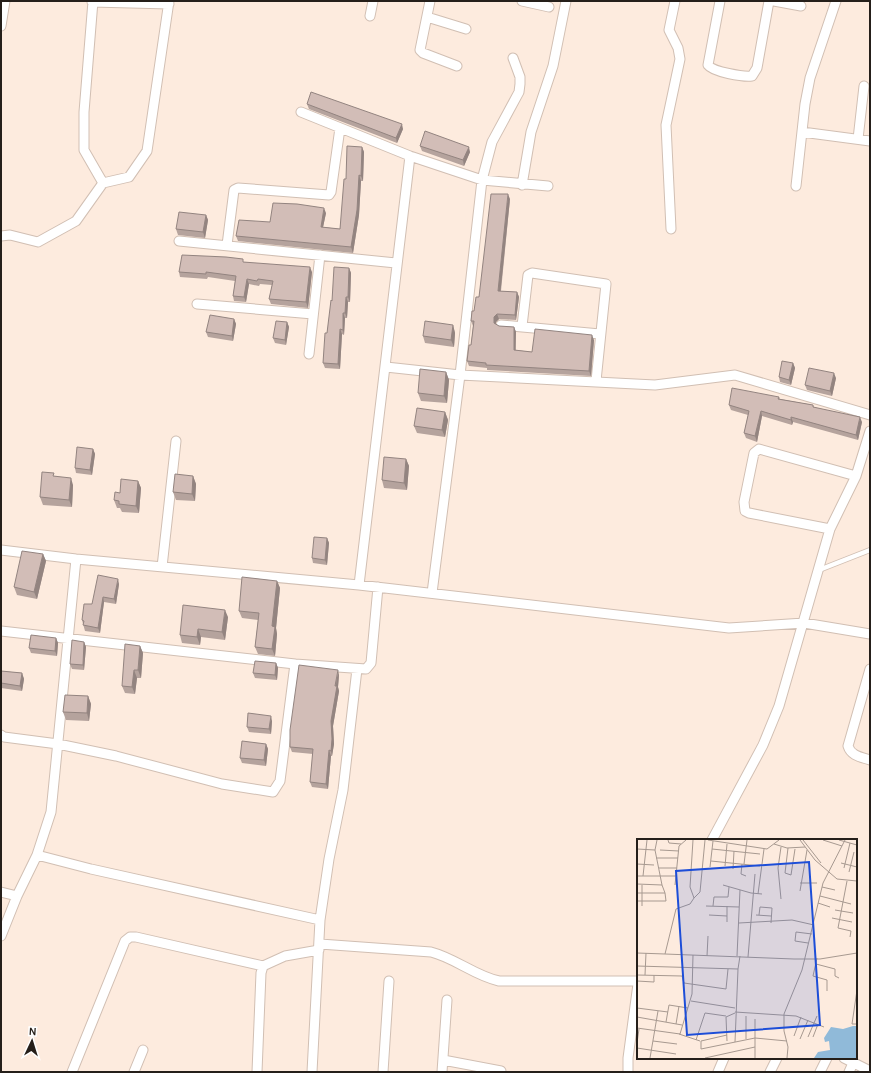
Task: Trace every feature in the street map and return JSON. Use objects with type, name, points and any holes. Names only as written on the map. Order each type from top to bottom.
[{"type":"street","points":[[1,26],[5,1]]},
{"type":"street","points":[[370,16],[373,1]]},
{"type":"street","points":[[430,1],[420,48],[421,52],[457,66]]},
{"type":"street","points":[[523,1],[549,7]]},
{"type":"street","points":[[522,185],[531,132],[553,66],[566,1]]},
{"type":"street","points":[[671,229],[666,125],[680,59],[669,30],[675,1]]},
{"type":"street","points":[[720,1],[708,65],[715,70],[746,77],[752,76],[757,68],[769,1]]},
{"type":"street","points":[[774,1],[801,6]]},
{"type":"street","points":[[796,186],[810,78],[836,1]]},
{"type":"street","points":[[1,236],[10,235],[38,242],[76,221],[103,183],[129,177],[147,151],[169,2],[93,2],[84,112],[84,150],[103,183]]},
{"type":"street","points":[[427,17],[466,29]]},
{"type":"street","points":[[432,593],[460,375],[482,180],[492,142],[518,92],[520,84],[513,58]]},
{"type":"street","points":[[858,139],[864,86]]},
{"type":"street","points":[[301,112],[410,156],[482,180],[522,185],[548,186]]},
{"type":"street","points":[[227,245],[234,190],[238,188],[329,196],[331,192],[340,128]]},
{"type":"street","points":[[802,132],[870,141]]},
{"type":"street","points":[[359,584],[386,367],[396,262],[410,156]]},
{"type":"street","points":[[179,241],[396,262]]},
{"type":"street","points":[[309,354],[320,255]]},
{"type":"street","points":[[522,326],[527,277],[532,274],[606,284],[596,381]]},
{"type":"street","points":[[197,304],[313,314]]},
{"type":"street","points":[[501,325],[600,334]]},
{"type":"street","points":[[386,367],[460,375],[655,385],[735,376],[870,415]]},
{"type":"street","points":[[713,839],[764,745],[779,706],[830,529],[856,476],[870,431]]},
{"type":"street","points":[[162,567],[176,441]]},
{"type":"street","points":[[830,529],[745,511],[744,502],[754,453],[758,449],[856,476]]},
{"type":"street","points":[[1,550],[76,559],[359,584],[729,628],[804,623],[870,634]]},
{"type":"street","points":[[1,936],[17,896],[37,855],[51,812],[76,559]]},
{"type":"street","points":[[1,631],[69,640],[295,664],[366,669],[371,662],[378,587]]},
{"type":"street","points":[[1,735],[4,737],[58,744],[116,756],[222,784],[273,792],[280,781],[295,664]]},
{"type":"street","points":[[312,1072],[320,920],[329,859],[344,783],[356,669]]},
{"type":"street","points":[[870,670],[848,746],[850,751],[856,755],[870,760]]},
{"type":"street","points":[[37,855],[91,869],[320,920]]},
{"type":"street","points":[[1,892],[17,896]]},
{"type":"street","points":[[72,1072],[125,941],[130,937],[136,937],[263,966],[285,956],[319,947],[431,952],[440,954],[490,979],[500,981],[637,983]]},
{"type":"street","points":[[257,1072],[261,973],[263,966]]},
{"type":"street","points":[[383,1072],[389,981]]},
{"type":"street","points":[[628,1072],[628,1058],[637,990]]},
{"type":"street","points":[[442,1072],[447,1000]]},
{"type":"street","points":[[134,1072],[143,1050]]},
{"type":"street","points":[[718,1072],[724,1059]]},
{"type":"street","points":[[770,1072],[776,1059]]},
{"type":"street","points":[[820,1072],[826,1059]]},
{"type":"street","points":[[846,1059],[870,1071]]},
{"type":"street","points":[[443,1060],[501,1071]]},
{"type":"street","points":[[849,1072],[853,1063]]},
{"type":"lane","points":[[819,570],[870,550]]},
{"type":"building","points":[[311,92],[402,124],[396,138],[307,104]]},
{"type":"building","points":[[425,131],[469,147],[463,160],[420,146]]},
{"type":"building","points":[[347,146],[362,147],[361,176],[359,175],[357,210],[351,247],[236,236],[239,220],[270,222],[273,203],[297,204],[324,208],[321,227],[340,229],[344,179],[346,179]]},
{"type":"building","points":[[491,194],[508,194],[498,291],[517,292],[515,315],[497,314],[494,317],[494,323],[499,326],[514,327],[514,350],[532,352],[535,329],[592,335],[589,371],[486,365],[486,363],[467,361],[474,321],[471,321],[472,311],[474,311],[476,297],[479,297]]},
{"type":"building","points":[[179,212],[206,215],[203,232],[176,229]]},
{"type":"building","points":[[182,255],[226,257],[243,259],[243,262],[310,267],[306,302],[269,299],[273,281],[258,279],[257,281],[247,279],[244,297],[233,296],[236,276],[206,272],[206,274],[179,272]]},
{"type":"building","points":[[334,267],[349,268],[348,297],[346,297],[345,313],[343,313],[343,330],[340,329],[338,364],[323,363],[325,333],[327,333],[331,300],[332,301]]},
{"type":"building","points":[[210,315],[234,319],[232,336],[206,332]]},
{"type":"building","points":[[276,321],[287,322],[285,340],[273,338]]},
{"type":"building","points":[[425,321],[453,325],[451,340],[423,336]]},
{"type":"building","points":[[782,361],[793,363],[789,380],[779,377]]},
{"type":"building","points":[[809,368],[834,373],[830,391],[805,385]]},
{"type":"building","points":[[420,369],[446,372],[444,396],[418,393]]},
{"type":"building","points":[[732,388],[779,397],[778,399],[813,405],[813,407],[860,417],[856,435],[791,417],[791,420],[761,411],[755,436],[744,433],[749,411],[729,405]]},
{"type":"building","points":[[417,408],[445,412],[442,430],[414,426]]},
{"type":"building","points":[[77,447],[93,449],[90,470],[75,468]]},
{"type":"building","points":[[384,457],[406,459],[404,483],[382,480]]},
{"type":"building","points":[[42,472],[54,473],[53,476],[71,478],[69,500],[40,497]]},
{"type":"building","points":[[175,474],[193,476],[192,494],[173,492]]},
{"type":"building","points":[[121,479],[138,481],[136,506],[119,504],[119,501],[114,500],[115,492],[120,493]]},
{"type":"building","points":[[314,537],[327,538],[325,560],[312,558]]},
{"type":"building","points":[[22,551],[43,554],[34,592],[14,587]]},
{"type":"building","points":[[98,575],[118,579],[114,599],[103,597],[98,628],[83,625],[84,621],[82,620],[84,604],[92,604]]},
{"type":"building","points":[[242,577],[277,581],[272,626],[275,627],[272,649],[255,647],[259,613],[239,611]]},
{"type":"building","points":[[183,605],[225,610],[222,632],[198,629],[197,637],[180,635]]},
{"type":"building","points":[[31,635],[56,638],[55,651],[29,648]]},
{"type":"building","points":[[72,640],[84,642],[83,665],[70,664]]},
{"type":"building","points":[[125,644],[140,646],[138,670],[134,670],[132,687],[122,686]]},
{"type":"building","points":[[255,661],[276,663],[275,675],[253,673]]},
{"type":"building","points":[[299,665],[338,670],[331,721],[332,739],[331,751],[329,750],[326,784],[310,782],[313,749],[290,747],[290,730]]},
{"type":"building","points":[[1,671],[22,673],[20,686],[1,683]]},
{"type":"building","points":[[65,695],[88,696],[87,713],[63,712]]},
{"type":"building","points":[[248,713],[271,716],[269,729],[247,727]]},
{"type":"building","points":[[242,741],[266,744],[264,760],[240,758]]}]
